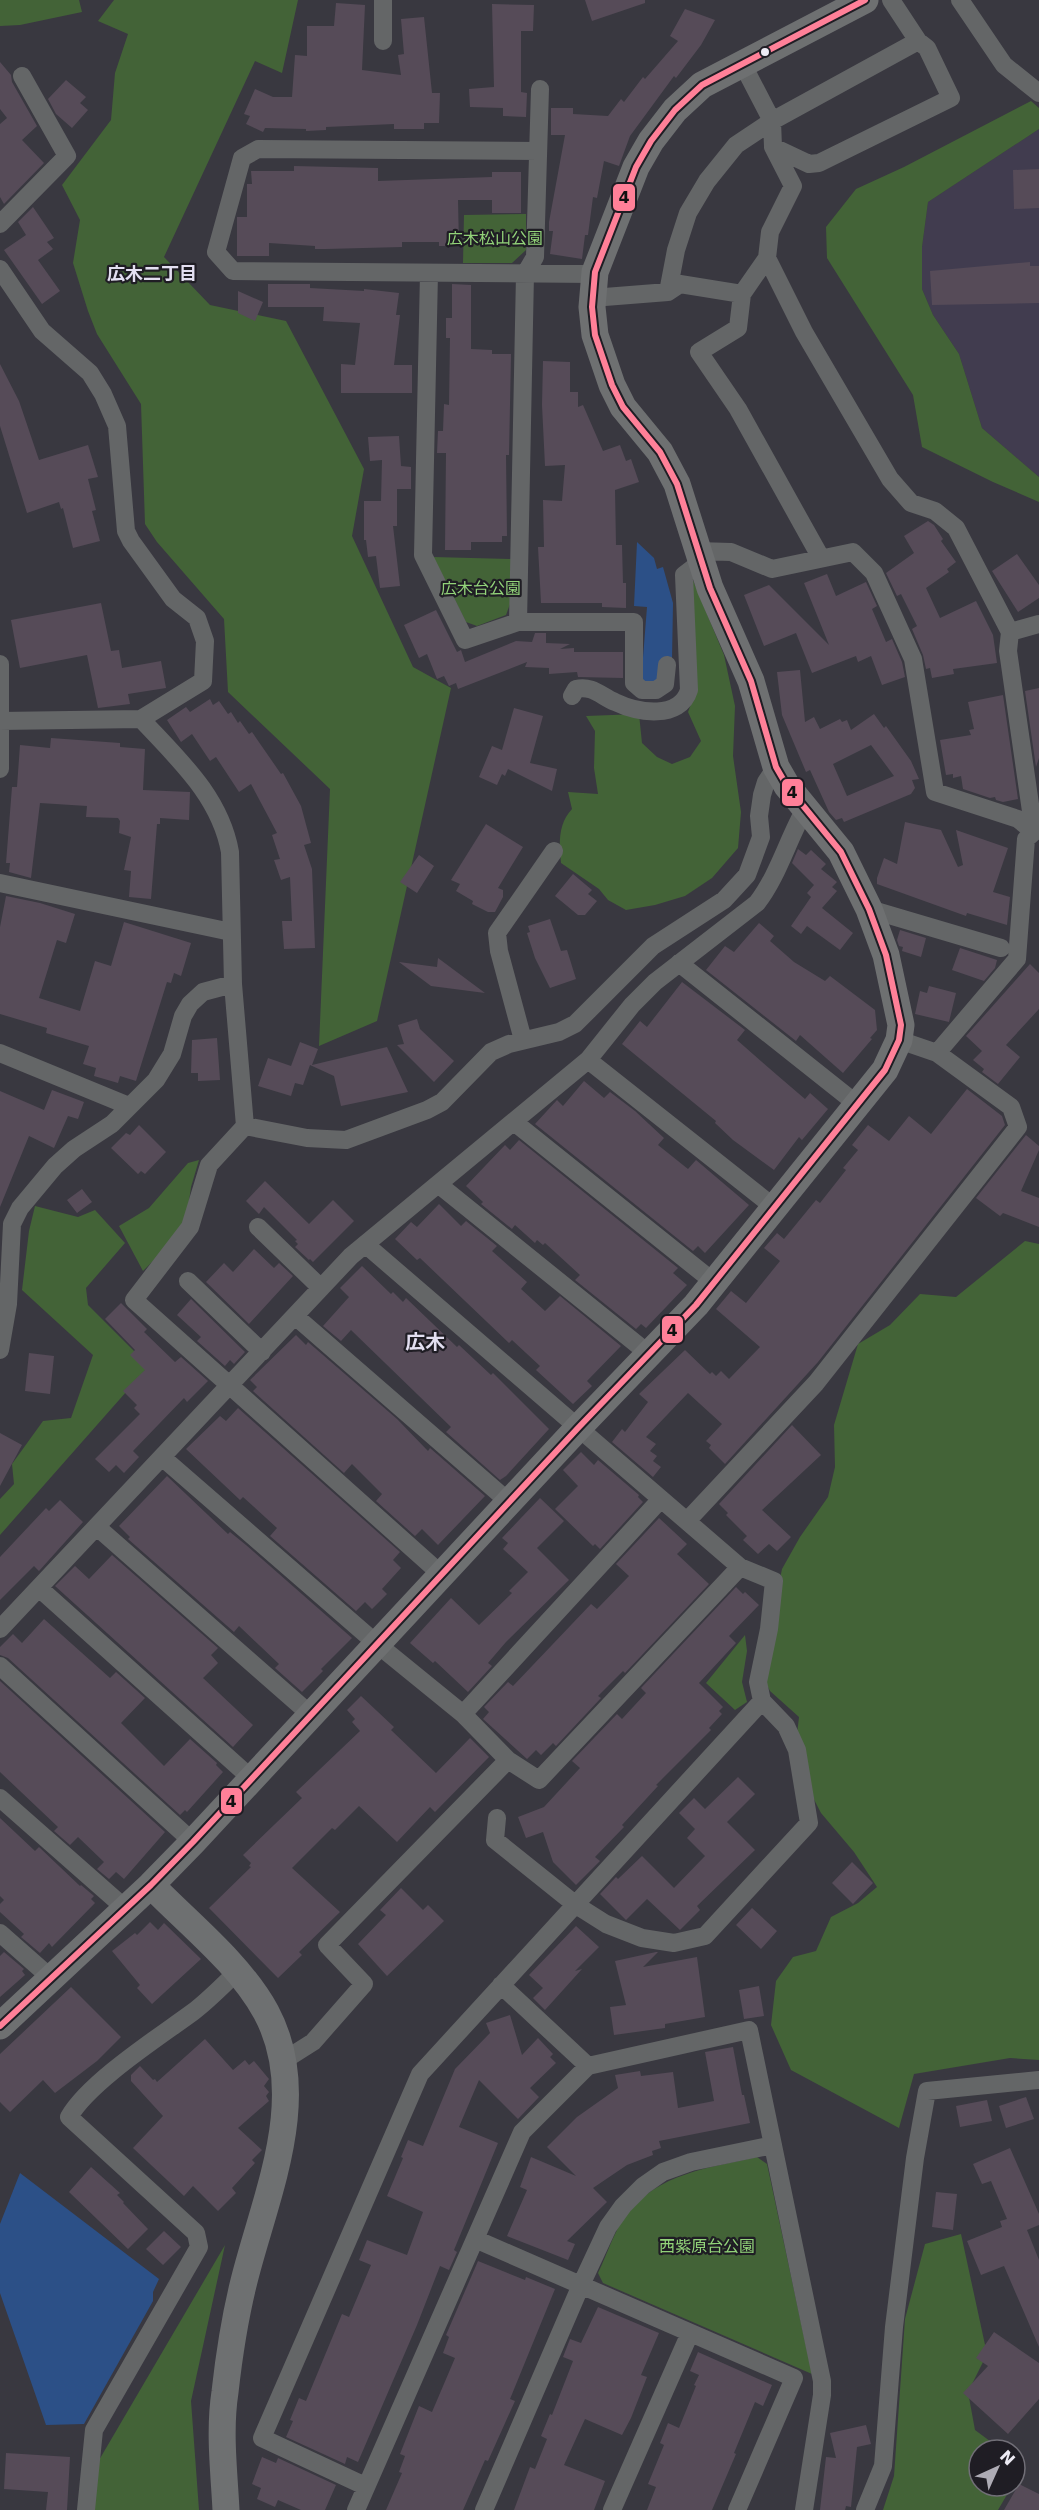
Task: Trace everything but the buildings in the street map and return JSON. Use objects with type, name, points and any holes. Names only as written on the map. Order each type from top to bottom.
[{"type":"street","points":[[382,0],[383,41]]},
{"type":"street","points":[[0,2026],[126,1909],[193,1842],[715,1283],[858,1106],[885,1070],[899,1040],[901,1025],[898,1005],[886,955],[869,909],[841,852],[805,809],[776,767],[751,681],[710,588],[671,470],[647,434],[623,407],[612,385],[595,335],[594,286],[636,167],[651,141],[675,110],[702,85],[865,0]]},
{"type":"street","points":[[773,147],[809,164],[819,163],[951,98],[927,48],[918,41],[891,0]]},
{"type":"street","points":[[960,0],[1004,65],[1039,93]]},
{"type":"street","points":[[668,292],[676,250],[688,213],[706,181],[736,145],[772,122],[918,41]]},
{"type":"street","points":[[742,63],[772,122],[773,147],[793,186],[770,232],[767,258],[742,294],[738,328],[699,352],[738,409],[821,558]]},
{"type":"street","points":[[0,224],[67,156],[22,76]]},
{"type":"street","points":[[519,622],[525,274],[535,257],[540,89]]},
{"type":"street","points":[[538,151],[258,149],[242,159],[216,252],[233,271],[525,274],[594,286],[668,292],[680,284],[742,294]]},
{"type":"street","points":[[767,258],[804,332],[890,479],[911,503],[935,511],[956,528],[1011,632],[1008,651],[1036,831]]},
{"type":"street","points":[[0,269],[42,331],[90,373],[104,394],[117,426],[126,531],[173,599],[197,618],[205,641],[203,681],[141,719],[1,721]]},
{"type":"street","points":[[429,273],[423,555],[465,640],[519,622],[634,622],[634,683],[642,690],[656,690],[665,684],[667,665]]},
{"type":"street","points":[[572,696],[576,689],[589,687],[616,703],[633,709],[670,711],[687,698],[689,690],[684,575],[699,556],[730,552],[772,569],[853,552],[874,573],[913,659],[935,792],[1018,819],[1036,831]]},
{"type":"street","points":[[1011,632],[1039,624]]},
{"type":"street","points":[[0,664],[0,769]]},
{"type":"street","points":[[141,719],[199,782],[216,809],[226,832],[230,852],[233,984],[244,1126],[209,1165],[190,1227],[134,1300],[442,1575]]},
{"type":"street","points":[[244,1126],[307,1138],[346,1140],[427,1110],[442,1102],[490,1053],[523,1040],[559,1032],[575,1024],[653,946],[724,900],[747,875],[760,837],[759,816],[762,795],[766,782],[776,767]]},
{"type":"street","points":[[0,1629],[321,1288],[366,1244],[588,1060],[632,1005],[655,982],[757,903],[766,891],[805,809]]},
{"type":"street","points":[[937,1053],[1017,959],[1026,839],[1036,831]]},
{"type":"street","points":[[523,1040],[499,951],[498,933],[554,851]]},
{"type":"street","points":[[0,882],[231,932]]},
{"type":"street","points":[[869,909],[1001,948]]},
{"type":"street","points":[[679,963],[858,1106]]},
{"type":"street","points":[[0,1350],[8,1304],[6,1243],[20,1208],[74,1149],[112,1125],[163,1070],[172,1054],[183,1016],[190,1004],[203,992],[233,984]]},
{"type":"street","points":[[687,1521],[816,1383],[1018,1127],[1011,1107],[937,1053],[899,1040]]},
{"type":"street","points":[[0,1053],[129,1106]]},
{"type":"street","points":[[588,1060],[775,1208]]},
{"type":"street","points":[[514,1122],[715,1283]]},
{"type":"street","points":[[438,1184],[649,1354]]},
{"type":"street","points":[[258,1227],[321,1288]]},
{"type":"street","points":[[366,1244],[740,1566],[774,1581],[769,1629],[758,1682],[762,1701],[786,1726],[798,1750],[809,1823],[705,1936],[674,1942],[642,1938],[606,1924],[576,1905],[495,1840],[496,1818]]},
{"type":"street","points":[[188,1281],[262,1352]]},
{"type":"street","points":[[295,1316],[509,1502]]},
{"type":"street","points":[[163,1458],[377,1644],[463,1714],[508,1760],[539,1780],[740,1566]]},
{"type":"street","points":[[463,1714],[662,1499]]},
{"type":"street","points":[[97,1527],[310,1715]]},
{"type":"street","points":[[39,1588],[252,1779]]},
{"type":"street","points":[[0,1666],[193,1842]]},
{"type":"street","points":[[365,2486],[262,2438],[420,2074],[762,1701]]},
{"type":"street","points":[[283,2061],[313,2042],[364,1984],[327,1945],[508,1760]]},
{"type":"street","points":[[0,1798],[126,1909]]},
{"type":"street","points":[[151,1885],[238,1971],[267,2014],[283,2061],[286,2110],[277,2157],[243,2283],[225,2392],[222,2426],[226,2510]]},
{"type":"street","points":[[0,1932],[51,1978]]},
{"type":"street","points":[[86,2510],[94,2430],[199,2247],[196,2233],[69,2117],[75,2108],[109,2076],[195,2010],[238,1971]]},
{"type":"street","points":[[501,1985],[588,2066]]},
{"type":"street","points":[[356,2510],[522,2132],[588,2066],[749,2030],[822,2381],[822,2395],[804,2510]]},
{"type":"street","points":[[864,2510],[884,2466],[894,2327],[915,2158],[927,2091],[1039,2080]]},
{"type":"street","points":[[484,2510],[581,2285],[608,2227],[623,2206],[643,2186],[663,2172],[691,2162],[772,2145]]},
{"type":"street","points":[[475,2239],[794,2378],[737,2510]]},
{"type":"street","points":[[612,2510],[690,2332]]},
{"type":"shaded area","points":[[1039,129],[1039,477],[982,428],[959,354],[933,315],[922,289],[922,247],[928,202]]},
{"type":"green space","points":[[0,0],[79,0],[82,12],[20,25],[0,26]]},
{"type":"green space","points":[[114,0],[298,0],[282,73],[255,61],[164,257],[210,305],[286,321],[364,469],[352,536],[413,667],[451,688],[377,1021],[319,1046],[330,789],[228,692],[224,619],[157,542],[145,524],[141,404],[97,334],[73,263],[80,220],[62,185],[111,120],[115,73],[128,34],[98,21]]},
{"type":"green space","points":[[1031,101],[1039,108],[1039,129],[928,202],[922,247],[922,289],[933,315],[959,354],[982,428],[1039,477],[1039,502],[922,447],[913,395],[827,258],[826,227],[856,189],[904,167]]},
{"type":"green space","name":"広木松山公園","points":[[526,214],[526,250],[512,263],[463,263],[464,215]]},
{"type":"green space","name":"広木台公園","points":[[433,557],[511,559],[510,604],[506,615],[477,626],[466,622]]},
{"type":"green space","points":[[692,578],[724,655],[735,706],[733,756],[741,812],[738,848],[712,878],[685,896],[655,905],[626,910],[608,900],[599,889],[561,863],[562,827],[572,809],[568,792],[598,794],[594,768],[595,731],[586,716],[639,714],[642,743],[657,757],[672,764],[690,757],[701,741],[688,712],[694,696]]},
{"type":"green space","points":[[199,1160],[191,1187],[186,1222],[164,1250],[143,1271],[119,1226],[149,1208],[188,1163]]},
{"type":"green space","points":[[35,1206],[78,1217],[95,1210],[125,1243],[86,1288],[88,1305],[149,1366],[0,1535],[0,1499],[14,1484],[12,1464],[43,1421],[71,1418],[93,1355],[22,1290],[29,1231]]},
{"type":"green space","points":[[1025,1241],[1039,1244],[1039,2060],[1010,2058],[914,2074],[899,2128],[791,2070],[771,2025],[776,1981],[793,1957],[816,1951],[831,1917],[858,1903],[877,1887],[854,1852],[821,1813],[805,1782],[795,1751],[799,1717],[770,1691],[761,1673],[782,1569],[800,1537],[828,1497],[835,1467],[834,1425],[858,1344],[890,1325],[920,1294],[956,1297]]},
{"type":"green space","points":[[745,1635],[747,1651],[742,1682],[747,1702],[735,1710],[706,1683]]},
{"type":"green space","name":"西紫原台公園","points":[[757,2157],[767,2164],[812,2374],[603,2283],[598,2273],[622,2221],[639,2201],[653,2190],[685,2174]]},
{"type":"green space","points":[[961,2234],[987,2354],[968,2392],[975,2430],[986,2438],[967,2438],[967,2498],[1005,2498],[998,2510],[883,2510],[894,2476],[905,2319],[925,2244]]},
{"type":"green space","points":[[225,2245],[191,2401],[199,2510],[85,2510],[95,2467]]},
{"type":"water","points":[[637,542],[654,558],[657,569],[663,567],[673,603],[672,660],[655,684],[641,683],[647,607],[634,606]]},
{"type":"water","points":[[20,2173],[159,2279],[153,2292],[153,2301],[84,2424],[46,2425],[0,2293],[0,2224]]},
{"type":"transit line","name":"4","points":[[0,2026],[151,1885],[193,1842],[578,1428],[696,1305],[885,1070],[899,1040],[901,1025],[886,955],[869,909],[841,852],[787,786],[776,767],[751,681],[710,588],[677,484],[660,452],[623,407],[612,385],[595,335],[592,307],[595,272],[636,167],[651,141],[675,110],[702,85],[865,0]]},
{"type":"district","name":"広木二丁目","points":[[152,273]]},
{"type":"district","name":"広木","points":[[425,1342]]}]
